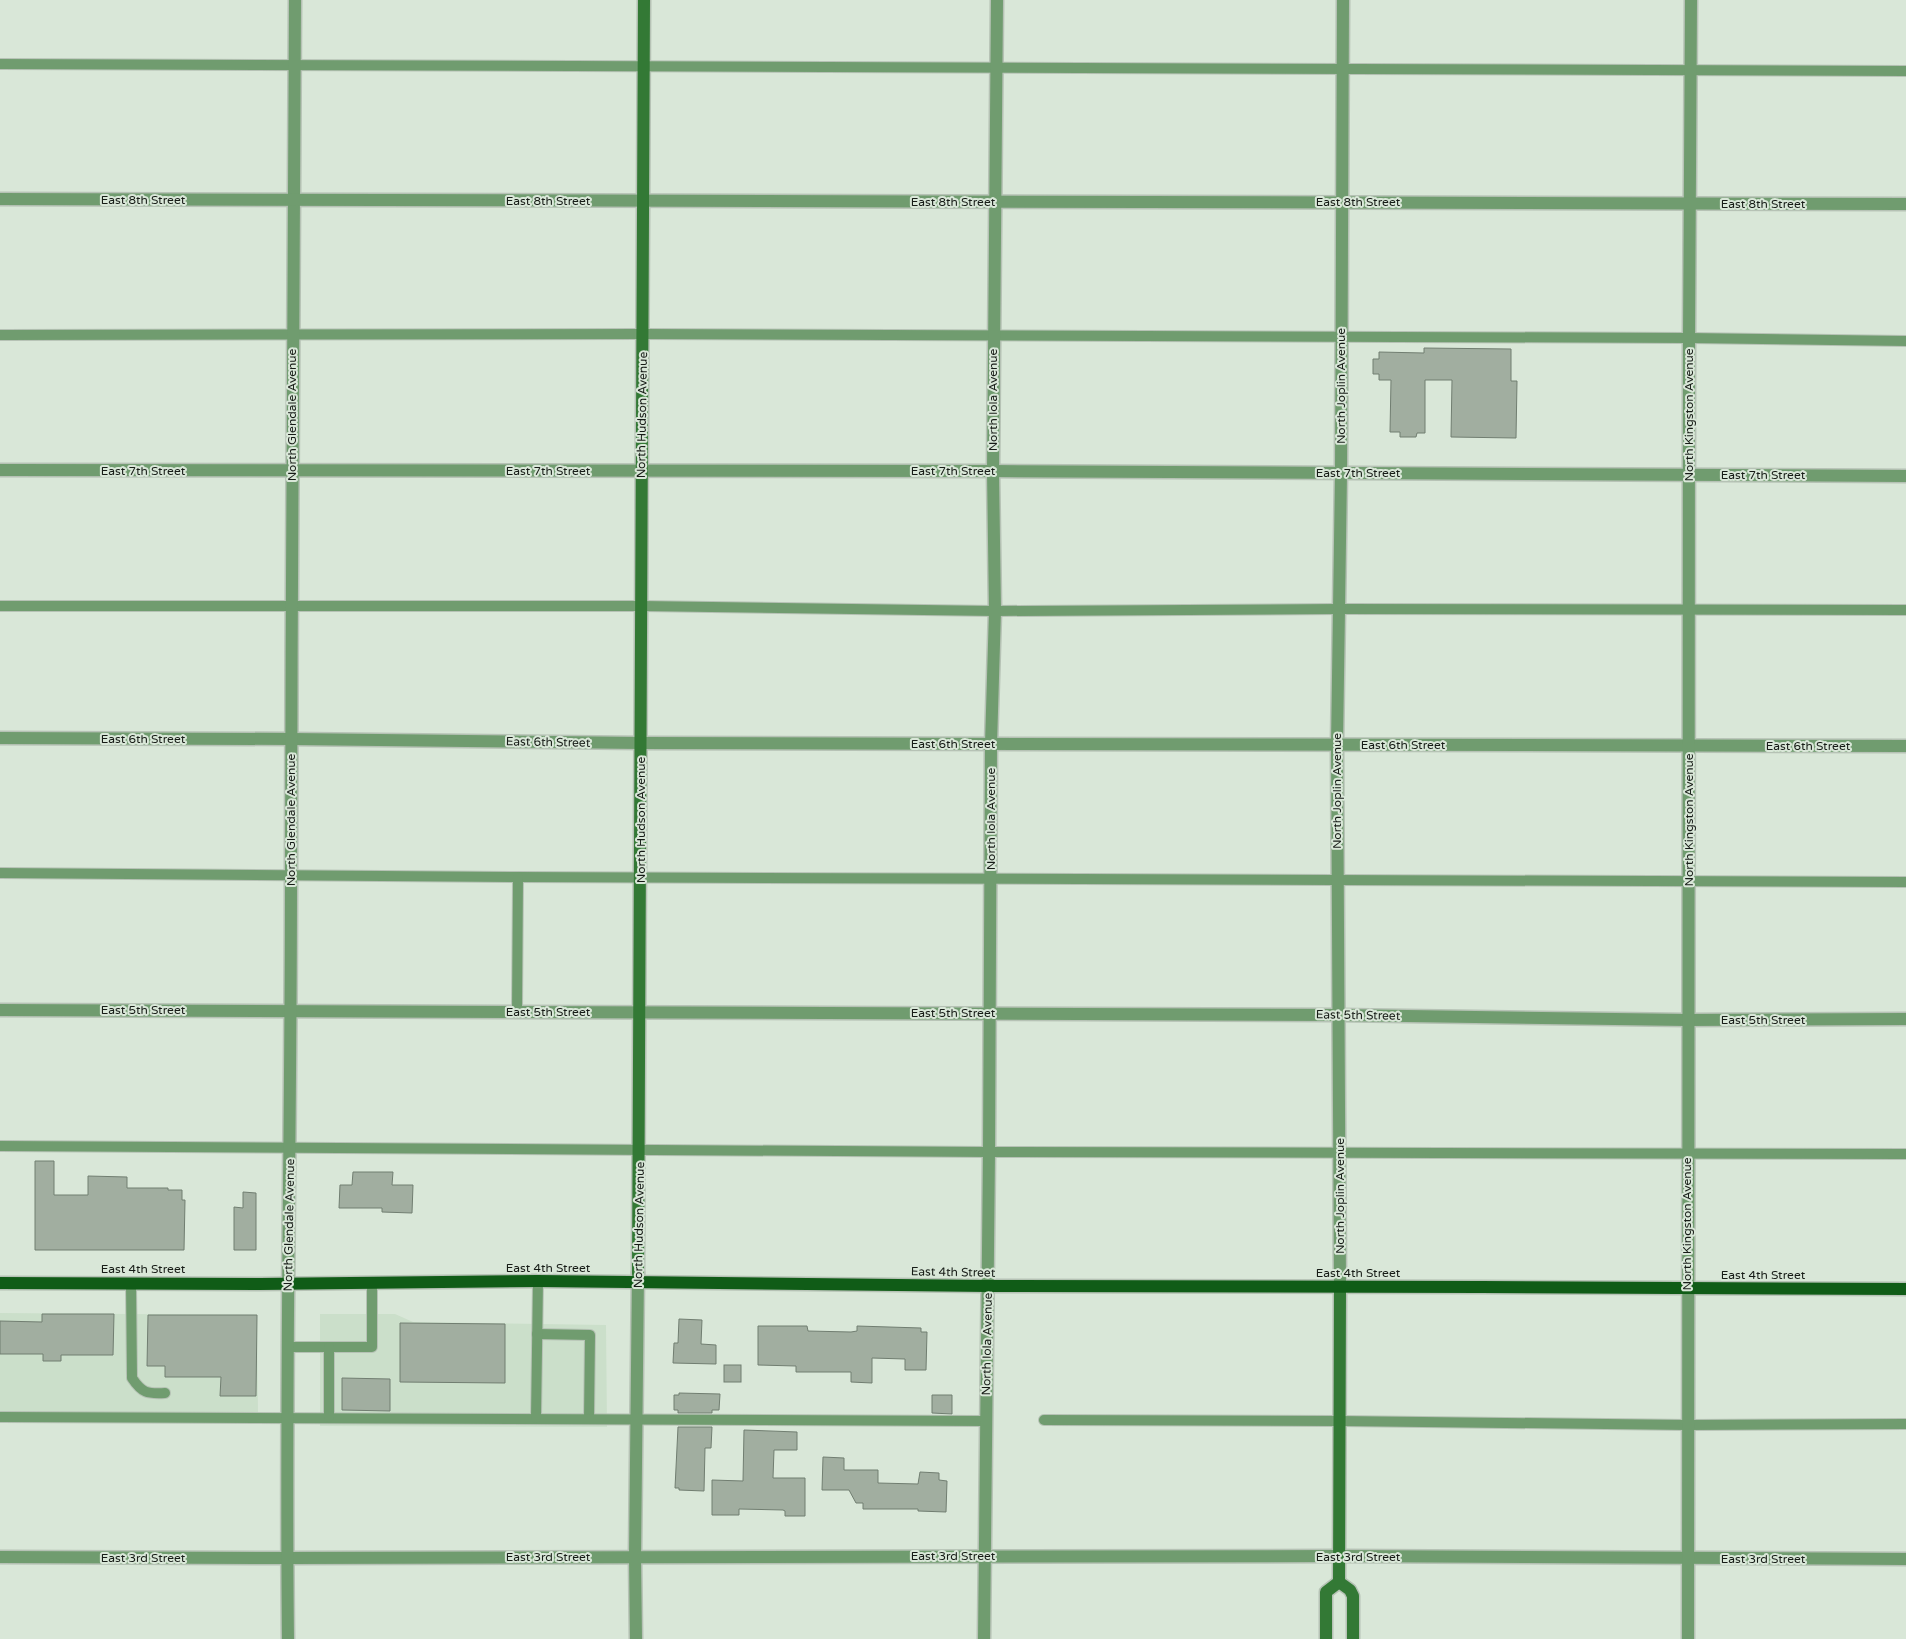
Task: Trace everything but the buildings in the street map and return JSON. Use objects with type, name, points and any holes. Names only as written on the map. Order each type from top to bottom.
[{"type":"main road","name":"North Hudson Avenue","points":[[638,1278],[644,0]]},
{"type":"main road","name":"East 4th Street","points":[[0,1283],[372,1283],[638,1278],[988,1286],[1906,1289]]},
{"type":"main road","name":"North Joplin Avenue","points":[[1339,1582],[1340,1287]]},
{"type":"main road","points":[[1326,1639],[1326,1592],[1339,1582],[1350,1590],[1353,1596],[1353,1639]]},
{"type":"street","name":"North Glendale Avenue","points":[[288,1639],[286,1417],[292,875],[292,336],[295,0]]},
{"type":"street","name":"North Iola Avenue","points":[[984,1639],[991,744],[995,611],[993,471],[997,0]]},
{"type":"street","name":"North Joplin Avenue","points":[[1340,1287],[1337,745],[1341,473],[1343,0]]},
{"type":"street","name":"North Kingston Avenue","points":[[1688,1639],[1687,1020],[1691,0]]},
{"type":"street","name":"East 8th Street","points":[[0,199],[1906,204]]},
{"type":"street","name":"East 7th Street","points":[[0,470],[993,471],[1906,476]]},
{"type":"street","name":"East 6th Street","points":[[0,738],[292,739],[641,744],[1906,746]]},
{"type":"street","name":"East 5th Street","points":[[0,1010],[1338,1015],[1687,1020],[1906,1019]]},
{"type":"street","name":"North Hudson Avenue","points":[[636,1639],[638,1278]]},
{"type":"street","name":"East 3rd Street","points":[[0,1557],[1339,1556],[1906,1559]]},
{"type":"lane","points":[[0,64],[1906,70]]},
{"type":"lane","points":[[0,335],[994,335],[1689,338],[1906,341]]},
{"type":"lane","points":[[0,606],[640,606],[995,611],[1338,609],[1906,610]]},
{"type":"lane","points":[[0,873],[518,877],[1906,882]]},
{"type":"lane","points":[[517,1012],[518,877]]},
{"type":"lane","points":[[0,1146],[290,1146],[989,1152],[1906,1154]]},
{"type":"lane","points":[[536,1418],[538,1281]]},
{"type":"lane","points":[[130,1283],[132,1378],[140,1389],[151,1394],[165,1393]]},
{"type":"lane","points":[[288,1347],[372,1347],[372,1283]]},
{"type":"lane","points":[[538,1334],[590,1335],[589,1418]]},
{"type":"lane","points":[[329,1347],[329,1417]]},
{"type":"lane","points":[[0,1417],[986,1421]]},
{"type":"lane","points":[[1044,1420],[1688,1425],[1906,1424]]},
{"type":"shaded area","points":[[0,1313],[257,1315],[258,1414],[0,1413]]},
{"type":"shaded area","points":[[320,1314],[395,1314],[413,1322],[606,1325],[607,1427],[320,1426]]}]
